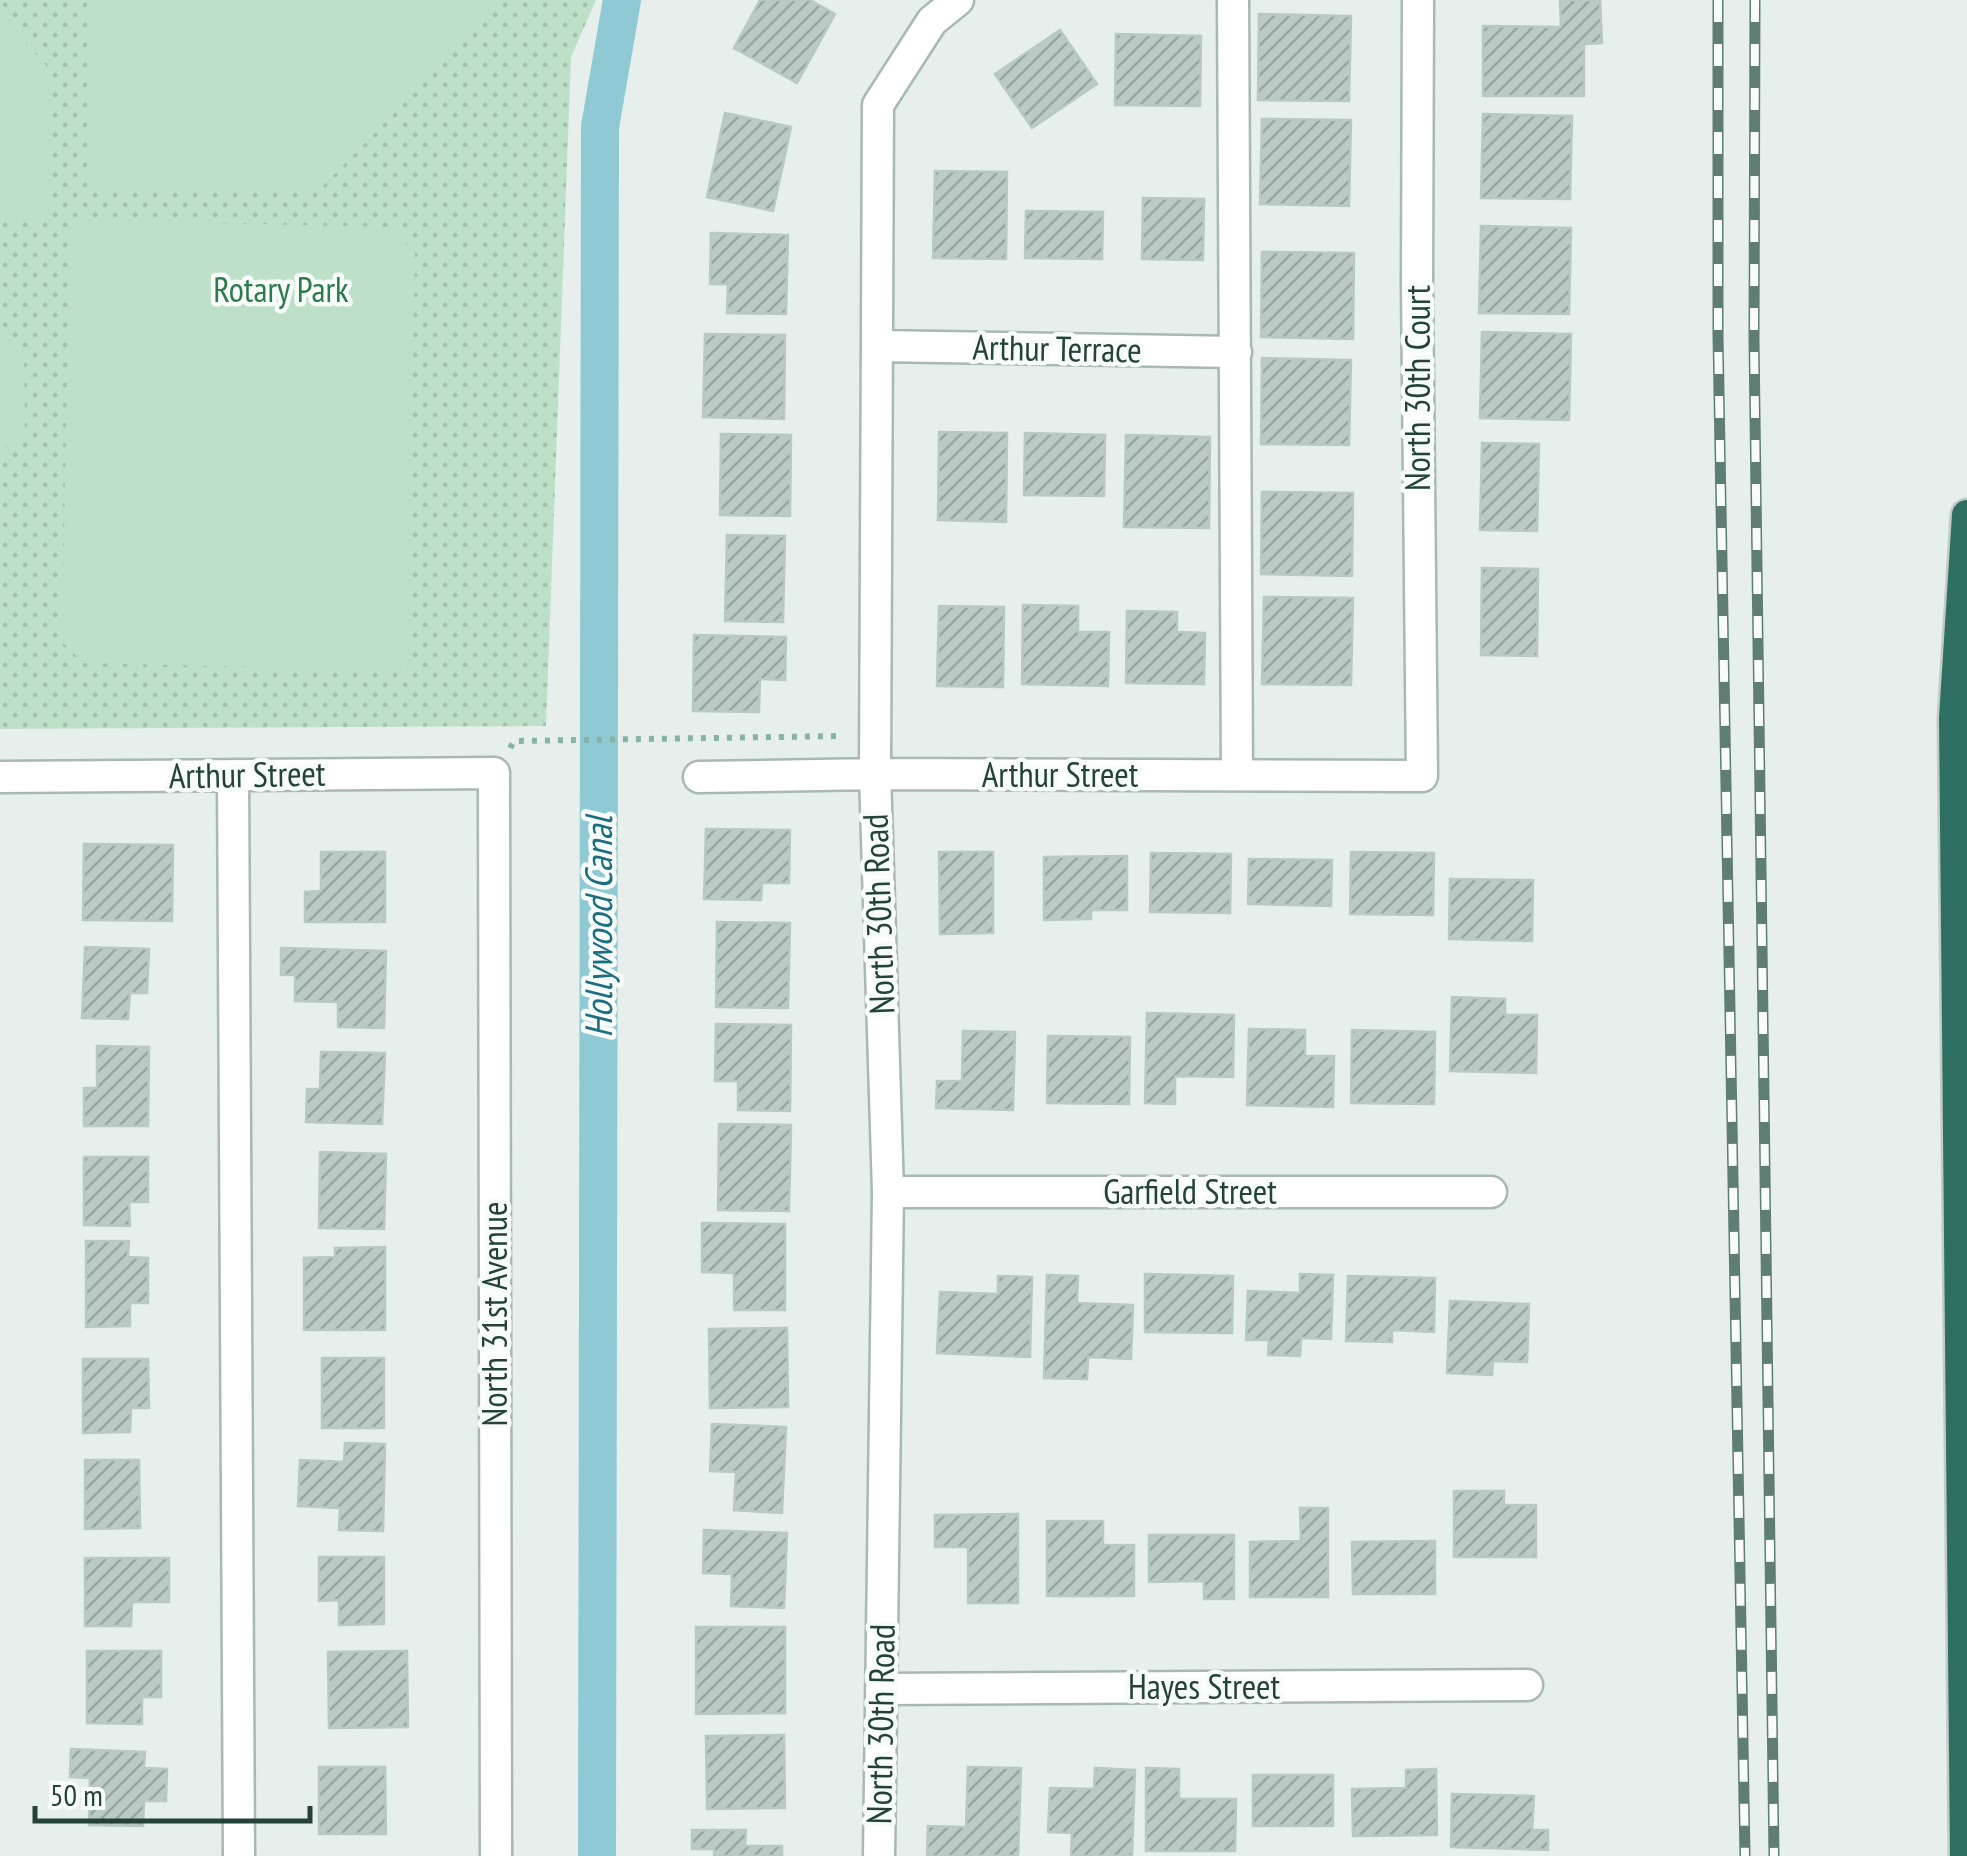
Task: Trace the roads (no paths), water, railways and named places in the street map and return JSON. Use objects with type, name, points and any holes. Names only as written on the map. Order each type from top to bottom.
[{"type":"highway","points":[[1965,1856],[1954,718],[1967,515]]},
{"type":"street","name":"North 30th Road","points":[[879,1856],[888,1192],[874,774],[878,105],[932,21],[958,0]]},
{"type":"street","points":[[1233,0],[1237,775]]},
{"type":"street","name":"North 30th Court","points":[[1418,0],[1422,776]]},
{"type":"street","name":"Arthur Terrace","points":[[878,346],[1236,352]]},
{"type":"street","name":"Arthur Street","points":[[0,777],[494,773]]},
{"type":"street","name":"North 31st Avenue","points":[[494,773],[496,1856]]},
{"type":"street","points":[[233,775],[240,1856]]},
{"type":"street","name":"Arthur Street","points":[[699,777],[1422,776]]},
{"type":"street","name":"Garfield Street","points":[[888,1192],[1491,1192]]},
{"type":"street","name":"Hayes Street","points":[[881,1689],[1527,1686]]},
{"type":"waterway","name":"Hollywood Canal","points":[[597,1856],[600,127],[622,0]]},
{"type":"railway","points":[[1718,0],[1718,336],[1745,1856]]},
{"type":"railway","points":[[1755,0],[1754,340],[1774,1856]]},
{"type":"park label","name":"Rotary Park","points":[[281,290]]}]
